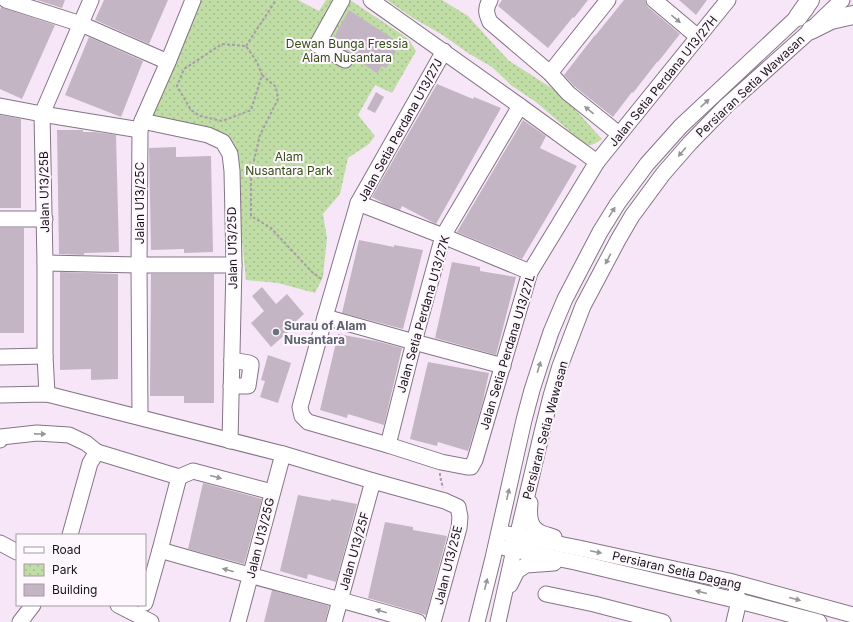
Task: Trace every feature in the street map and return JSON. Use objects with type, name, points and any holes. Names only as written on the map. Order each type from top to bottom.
[{"type":"main road","points":[[798,17],[810,0]]},
{"type":"main road","points":[[811,30],[831,20],[853,15]]},
{"type":"street","points":[[6,0],[81,24],[168,62]]},
{"type":"street","name":"Jalan U13/25B","points":[[47,394],[45,356],[45,219],[42,114],[91,0]]},
{"type":"street","name":"Jalan U13/25C","points":[[140,417],[139,265],[141,126],[193,0]]},
{"type":"street","points":[[342,0],[317,45],[344,60]]},
{"type":"street","points":[[372,0],[597,162]]},
{"type":"street","points":[[490,0],[487,5],[486,13],[490,22],[550,73],[568,93],[619,134]]},
{"type":"street","points":[[550,73],[608,0]]},
{"type":"street","points":[[654,0],[698,37]]},
{"type":"street","name":"Jalan Setia Perdana U13/27H","points":[[597,162],[728,0]]},
{"type":"street","name":"Persiaran Setia Wawasan","points":[[477,622],[498,539],[532,390],[551,332],[565,299],[600,232],[618,203],[647,164],[681,126],[816,0]]},
{"type":"street","name":"Persiaran Setia Wawasan","points":[[498,622],[515,543],[551,396],[560,366],[583,306],[618,240],[632,216],[663,174],[715,116],[811,30],[842,0]]},
{"type":"street","name":"Jalan Setia Perdana U13/27J","points":[[302,416],[300,407],[358,203],[444,51]]},
{"type":"street","name":"Jalan U13/25D","points":[[0,106],[42,114],[208,135],[223,142],[230,154],[232,171],[234,265],[230,440]]},
{"type":"street","name":"Jalan Setia Perdana U13/27K","points":[[388,445],[414,342],[444,236],[520,106]]},
{"type":"street","name":"Jalan Setia Perdana U13/27L","points":[[302,416],[308,422],[440,462],[467,468],[473,464],[530,272],[597,162]]},
{"type":"street","points":[[358,203],[444,236],[530,272]]},
{"type":"street","points":[[0,220],[45,219]]},
{"type":"street","points":[[45,263],[234,265]]},
{"type":"street","points":[[325,317],[503,366]]},
{"type":"street","points":[[0,357],[45,356]]},
{"type":"street","points":[[0,395],[47,394],[283,454],[445,501],[454,505]]},
{"type":"street","points":[[0,438],[37,433],[69,436],[86,443],[97,452],[179,477],[194,471],[272,492]]},
{"type":"street","points":[[70,534],[90,463],[97,452]]},
{"type":"street","name":"Jalan U13/25G","points":[[238,622],[283,454]]},
{"type":"street","points":[[534,468],[529,510],[531,524],[536,530],[577,555]]},
{"type":"street","points":[[121,606],[144,614],[179,477]]},
{"type":"street","name":"Jalan U13/25F","points":[[334,622],[373,481]]},
{"type":"street","name":"Jalan U13/25E","points":[[433,622],[459,528],[460,517],[454,505]]},
{"type":"street","name":"Persiaran Setia Dagang","points":[[498,539],[577,555],[729,581],[853,615]]},
{"type":"street","points":[[0,543],[16,551]]},
{"type":"street","points":[[160,550],[418,622]]},
{"type":"street","points":[[504,598],[517,571],[526,565],[577,555]]},
{"type":"street","name":"Persiaran Setia Dagang","points":[[577,555],[739,602],[819,622]]},
{"type":"street","points":[[729,581],[736,592],[739,602],[734,622]]},
{"type":"street","points":[[739,602],[747,595],[758,589]]},
{"type":"street","points":[[546,594],[601,605],[663,622]]},
{"type":"street","points":[[20,622],[32,606]]},
{"type":"path","points":[[246,46],[276,0]]},
{"type":"path","points":[[246,46],[222,44],[184,69],[177,86],[191,110],[200,116],[222,121],[251,110],[262,75]]},
{"type":"path","points":[[246,46],[257,62],[262,75],[276,87],[278,99],[258,142],[251,173],[251,216],[271,228],[312,272],[333,288]]},
{"type":"path","points":[[440,462],[440,476],[443,488],[454,505]]},
{"type":"green space","name":"Alam Nusantara Park","points":[[197,0],[298,0],[319,11],[326,0],[350,0],[400,33],[409,40],[416,51],[392,93],[375,85],[358,115],[375,136],[369,144],[348,158],[340,194],[323,214],[327,238],[323,277],[315,293],[278,283],[246,280],[235,172],[229,137],[213,131],[158,125],[151,111]]},
{"type":"green space","points":[[387,0],[442,0],[468,16],[508,60],[561,94],[602,139],[587,146],[536,102],[512,86],[492,67]]},
{"type":"building","points":[[37,0],[65,0],[62,8]]},
{"type":"building","points":[[104,0],[168,0],[149,44],[95,20]]},
{"type":"building","points":[[502,0],[588,0],[548,48],[498,6]]},
{"type":"building","points":[[624,0],[645,0],[648,7],[680,34],[613,117],[574,86],[564,75]]},
{"type":"building","points":[[679,0],[707,0],[696,15]]},
{"type":"building","points":[[1,7],[55,25],[22,99],[0,89]]},
{"type":"building","points":[[349,10],[398,42],[393,50],[396,52],[386,68],[382,66],[377,73],[354,59],[350,52],[338,46],[341,40],[334,37]]},
{"type":"building","points":[[89,37],[143,61],[121,117],[65,95]]},
{"type":"building","points":[[437,84],[473,99],[474,97],[501,108],[436,224],[402,206],[400,210],[372,197]]},
{"type":"building","points":[[376,92],[384,97],[375,113],[367,109]]},
{"type":"building","points":[[0,115],[21,119],[21,208],[0,208]]},
{"type":"building","points":[[523,120],[546,136],[540,148],[577,166],[522,259],[457,232]]},
{"type":"building","points":[[57,130],[83,130],[83,132],[116,135],[119,252],[84,253],[84,255],[59,254]]},
{"type":"building","points":[[176,147],[176,157],[211,156],[213,252],[184,253],[184,249],[151,250],[149,148]]},
{"type":"building","points":[[0,228],[24,228],[24,333],[0,333]]},
{"type":"building","points":[[359,240],[394,247],[394,245],[423,250],[403,329],[342,313]]},
{"type":"building","points":[[452,262],[480,267],[480,271],[516,277],[496,355],[435,338]]},
{"type":"building","points":[[60,272],[118,274],[118,379],[91,380],[91,369],[60,370]]},
{"type":"building","points":[[151,274],[214,274],[214,403],[184,403],[184,396],[150,396]]},
{"type":"building","points":[[262,287],[276,304],[287,294],[304,314],[293,324],[295,326],[271,347],[251,323],[264,311],[252,296]]},
{"type":"building","points":[[338,334],[376,341],[402,348],[384,425],[348,414],[347,418],[320,410]]},
{"type":"building","points":[[268,355],[291,363],[278,403],[260,397],[265,381],[261,380]]},
{"type":"building","points":[[428,362],[489,373],[482,405],[468,451],[438,442],[437,446],[410,439]]},
{"type":"building","points":[[203,483],[262,499],[244,564],[188,549]]},
{"type":"building","points":[[298,495],[357,504],[336,582],[308,574],[307,579],[280,571]]},
{"type":"building","points":[[385,522],[413,527],[413,530],[447,536],[426,615],[368,598]]},
{"type":"building","points":[[272,590],[329,606],[325,622],[264,622]]},
{"type":"place","name":"Surau of Alam Nusantara","points":[[276,332]]},
{"type":"park label","name":"Dewan Bunga Fressia Alam Nusantara","points":[[347,50]]}]
